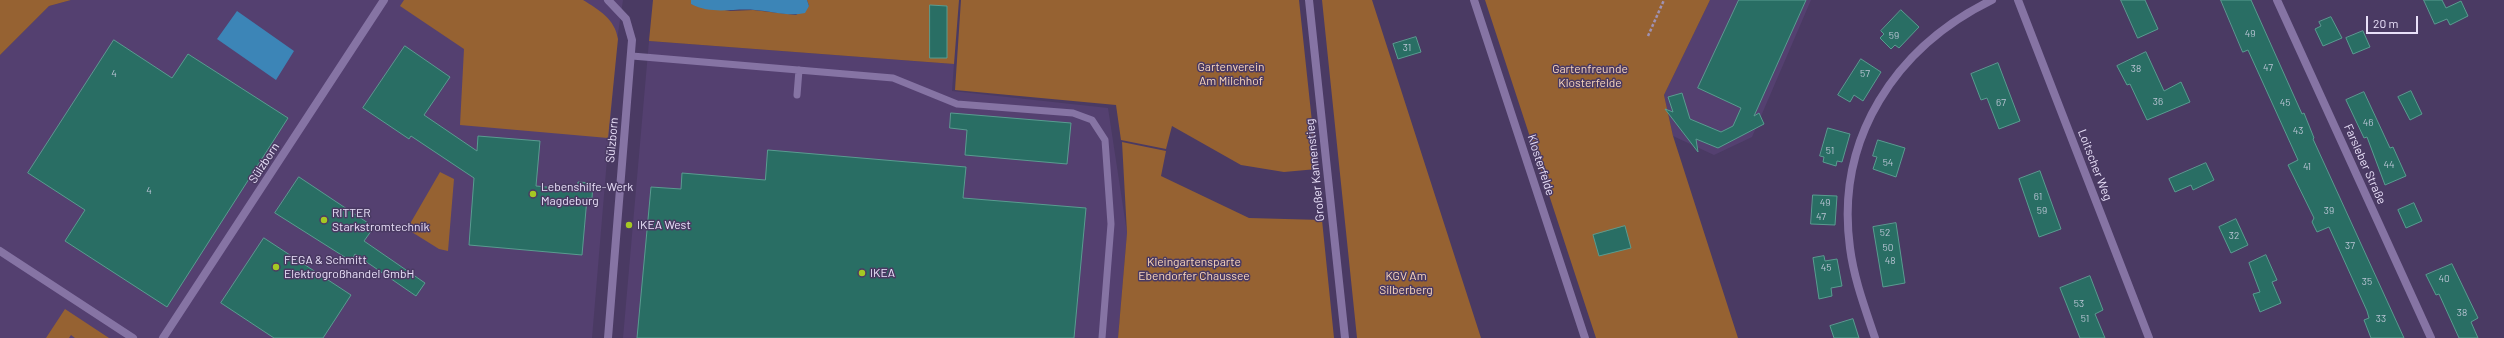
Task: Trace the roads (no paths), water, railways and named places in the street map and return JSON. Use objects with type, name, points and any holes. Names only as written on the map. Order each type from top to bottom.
[{"type":"street","name":"Sülzborn","points":[[163,338],[384,0]]},
{"type":"street","name":"Sülzborn","points":[[608,0],[622,14],[630,27],[632,40],[632,56],[608,338]]},
{"type":"street","name":"Großer Kannenstieg","points":[[1309,0],[1345,338]]},
{"type":"street","name":"Klosterfelde","points":[[1474,0],[1585,338]]},
{"type":"street","points":[[1875,338],[1857,283],[1850,247],[1849,197],[1858,148],[1874,110],[1886,90],[1916,52],[1945,27],[1992,0]]},
{"type":"street","name":"Loitscher Weg","points":[[2018,0],[2149,338]]},
{"type":"street","name":"Farsleber Straße","points":[[2277,0],[2431,338]]},
{"type":"street","points":[[0,251],[133,338]]},
{"type":"lane","points":[[632,56],[893,78],[957,104],[1073,113],[1092,120],[1105,140],[1111,224],[1102,338]]},
{"type":"lane","points":[[797,94],[799,70]]},
{"type":"water","points":[[691,0],[807,0],[809,6],[805,13],[787,14],[755,10],[707,9],[691,4]]},
{"type":"water","points":[[237,11],[294,51],[276,80],[217,39]]},
{"type":"place","name":"Lebenshilfe-Werk Magdeburg","points":[[533,194]]},
{"type":"place","name":"RITTER Starkstromtechnik","points":[[324,220]]},
{"type":"place","name":"IKEA West","points":[[629,225]]},
{"type":"place","name":"FEGA & Schmitt Elektrogroßhandel GmbH","points":[[276,267]]},
{"type":"place","name":"IKEA","points":[[862,273]]},
{"type":"park label","name":"Gartenverein Am Milchhof","points":[[1231,74]]},
{"type":"park label","name":"Gartenfreunde Klosterfelde","points":[[1590,76]]},
{"type":"park label","name":"Kleingartensparte Ebendorfer Chaussee","points":[[1194,269]]},
{"type":"park label","name":"KGV Am Silberberg","points":[[1406,283]]}]
